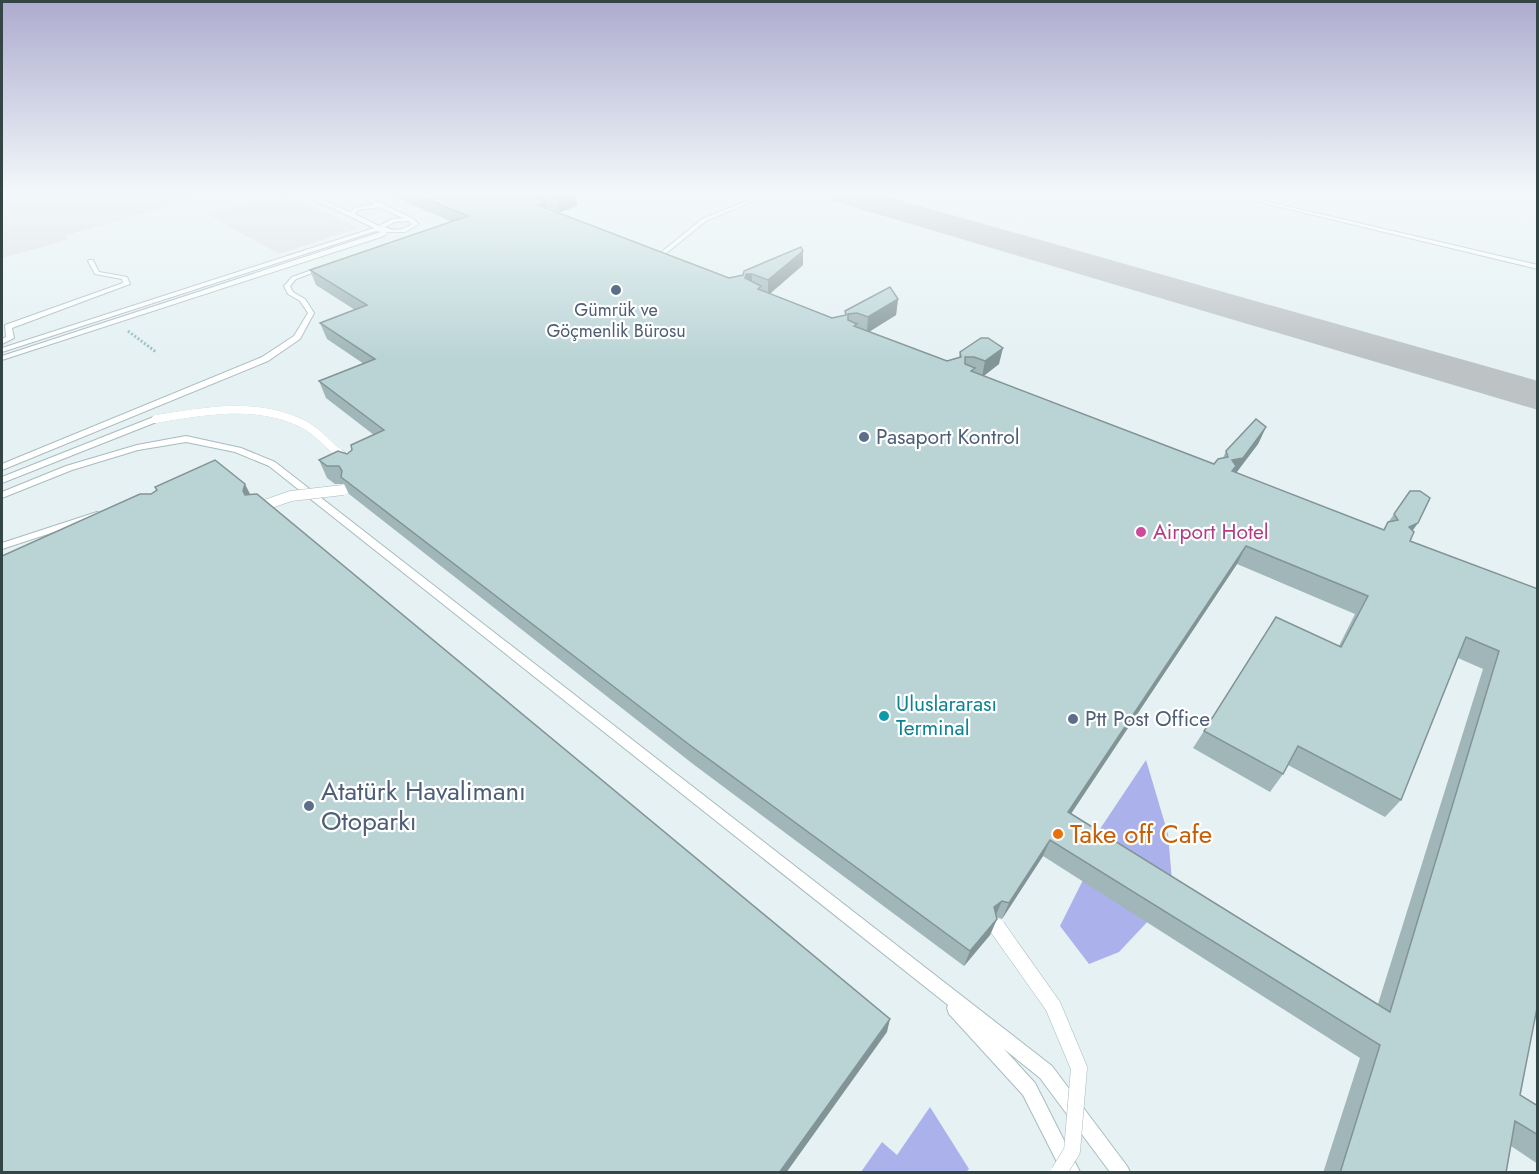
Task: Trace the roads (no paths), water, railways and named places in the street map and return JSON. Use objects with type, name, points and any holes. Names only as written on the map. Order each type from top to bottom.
[{"type":"lane","points":[[2,350],[40,341],[338,249]]},
{"type":"lane","points":[[657,258],[668,249]]},
{"type":"lane","points":[[1461,249],[1538,267]]},
{"type":"lane","points":[[648,254],[667,262]]},
{"type":"lane","points":[[2,342],[10,338],[8,327],[127,284],[124,278],[97,273],[91,261]]},
{"type":"lane","points":[[2,467],[265,358],[297,337],[310,314],[303,300],[290,293],[287,286],[294,279],[337,263]]},
{"type":"lane","points":[[2,358],[40,341]]},
{"type":"lane","points":[[2,480],[156,419],[209,410],[264,411],[302,423],[352,465]]},
{"type":"lane","points":[[2,495],[69,468],[137,448],[186,439],[238,450],[272,464],[1046,1072],[1121,1173]]},
{"type":"lane","points":[[260,507],[291,496],[343,490]]},
{"type":"lane","points":[[2,546],[108,511]]},
{"type":"lane","points":[[997,927],[1053,1006],[1079,1068],[1072,1152],[1059,1173]]},
{"type":"lane","points":[[934,984],[1029,1089],[1071,1173]]},
{"type":"place","name":"Gümrük ve Göçmenlik Bürosu","points":[[616,290]]},
{"type":"place","name":"Pasaport Kontrol","points":[[864,437]]},
{"type":"place","name":"Airport Hotel","points":[[1141,532]]},
{"type":"place","name":"Uluslararası Terminal","points":[[884,716]]},
{"type":"place","name":"Ptt Post Office","points":[[1073,719]]},
{"type":"place","name":"Atatürk Havalimanı Otoparkı","points":[[309,806]]},
{"type":"place","name":"Take off Cafe","points":[[1058,834]]}]
